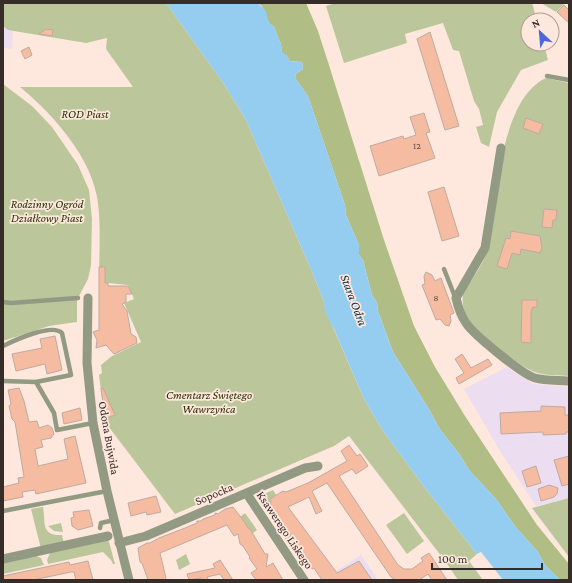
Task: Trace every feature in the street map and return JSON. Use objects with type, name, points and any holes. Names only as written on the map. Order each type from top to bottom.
[{"type":"street","points":[[501,148],[485,248],[456,298],[459,311],[468,326],[500,354],[534,378],[569,381]]},
{"type":"street","name":"Odona Bujwida","points":[[83,298],[93,423],[107,491],[129,580]]},
{"type":"street","name":"Sopocka","points":[[119,543],[146,536],[305,468],[318,466]]},
{"type":"street","name":"Ksawerego Liskego","points":[[247,494],[304,580]]},
{"type":"street","points":[[3,559],[108,536]]},
{"type":"lane","points":[[547,76],[569,80]]},
{"type":"lane","points":[[444,269],[456,298]]},
{"type":"lane","points":[[3,302],[11,303],[83,298]]},
{"type":"lane","points":[[3,346],[20,338],[51,328],[59,329],[62,332],[71,375],[36,382],[4,381],[3,375]]},
{"type":"lane","points":[[36,382],[54,413],[57,430],[93,423]]},
{"type":"lane","points":[[3,511],[107,491]]},
{"type":"lane","points":[[100,528],[101,523],[114,520]]},
{"type":"shaded area","points":[[3,26],[13,31],[12,49],[3,48]]},
{"type":"shaded area","points":[[507,367],[533,384],[569,387],[569,445],[498,448],[464,389]]},
{"type":"shaded area","points":[[569,445],[569,498],[536,506],[498,448]]},
{"type":"shaded area","points":[[361,555],[377,578],[374,580],[327,580],[338,573],[336,571]]},
{"type":"green space","points":[[3,3],[166,3],[224,84],[246,120],[313,274],[326,311],[364,399],[383,431],[425,488],[477,554],[469,561],[483,580],[458,580],[349,436],[334,446],[175,514],[105,422],[99,375],[102,373],[101,365],[112,356],[141,342],[124,303],[134,299],[128,285],[99,282],[100,242],[98,203],[95,186],[80,154],[70,139],[45,110],[20,87],[133,87],[106,49],[107,38],[86,43],[8,30],[3,26]]},
{"type":"green space","points":[[258,3],[306,3],[318,31],[384,240],[414,326],[435,367],[465,416],[537,525],[569,564],[569,580],[560,580],[545,565],[538,552],[514,525],[496,499],[469,470],[460,455],[439,428],[429,409],[393,352],[378,311],[377,303],[372,295],[363,260],[359,255],[359,245],[346,215],[345,205],[308,96],[295,78],[296,74],[303,69],[302,62],[290,61],[287,56],[282,53],[281,44],[274,27],[269,23],[262,6]]},
{"type":"green space","points":[[335,3],[532,3],[535,12],[520,12],[520,52],[546,52],[548,60],[521,70],[497,112],[489,147],[481,143],[476,127],[483,125],[479,109],[474,101],[459,51],[453,50],[443,23],[405,34],[407,43],[344,63],[326,6]]},
{"type":"green space","points":[[541,3],[565,3],[556,12]]},
{"type":"green space","points":[[546,78],[569,83],[569,376],[538,373],[521,365],[489,341],[472,324],[467,318],[463,303],[463,294],[484,259],[487,251],[500,167],[505,144],[512,123],[520,104],[532,88]]},
{"type":"green space","name":"Rodzinny Ogród Działkowy Piast","points":[[3,84],[32,106],[52,127],[78,165],[89,190],[92,219],[91,265],[88,279],[77,300],[77,322],[49,326],[3,341]]},
{"type":"green space","points":[[273,490],[277,496],[270,499],[273,509],[268,513],[257,497]]},
{"type":"green space","points":[[569,498],[569,557],[532,508]]},
{"type":"green space","points":[[43,507],[45,527],[47,531],[55,535],[62,535],[64,544],[41,549],[31,509]]},
{"type":"green space","points":[[245,513],[257,530],[252,534],[240,517]]},
{"type":"green space","points":[[404,513],[424,541],[407,554],[386,525]]},
{"type":"green space","points":[[276,514],[281,523],[292,536],[286,540],[271,517]]},
{"type":"green space","points":[[61,523],[63,532],[54,531],[48,526]]},
{"type":"green space","points":[[108,538],[115,564],[113,564],[103,552],[48,564],[47,560],[50,553]]},
{"type":"green space","points":[[293,538],[292,541],[297,543],[304,555],[299,558],[288,542]]},
{"type":"green space","points":[[186,554],[190,564],[179,570],[176,560]]},
{"type":"green space","points":[[34,555],[41,558],[44,565],[3,574],[3,562]]},
{"type":"water","name":"Stara Odra","points":[[166,3],[258,3],[266,11],[269,23],[274,27],[281,44],[282,52],[290,61],[302,62],[303,69],[296,74],[295,78],[308,96],[345,205],[346,215],[359,245],[359,255],[363,260],[372,295],[377,303],[378,311],[393,352],[429,409],[439,428],[460,455],[469,470],[496,499],[514,525],[538,552],[545,565],[560,580],[503,580],[481,552],[477,554],[425,488],[383,431],[364,399],[334,329],[325,312],[324,302],[313,274],[246,120],[224,84]]},
{"type":"building","points":[[564,5],[569,10],[569,23],[560,15],[560,12],[557,12]]},
{"type":"building","points":[[46,29],[53,30],[52,36],[39,34]]},
{"type":"building","points":[[430,32],[459,126],[445,130],[417,39]]},
{"type":"building","points":[[29,47],[32,55],[25,59],[21,51]]},
{"type":"building","points":[[424,113],[430,132],[426,133],[435,158],[379,176],[370,146],[403,136],[404,139],[416,135],[410,117]]},
{"type":"building","points":[[526,118],[543,124],[539,134],[523,128]]},
{"type":"building","points":[[444,187],[459,236],[442,241],[428,192]]},
{"type":"building","points":[[544,209],[557,210],[556,220],[553,220],[552,228],[542,227]]},
{"type":"building","points":[[511,231],[540,236],[542,248],[540,253],[521,249],[520,255],[512,253],[507,269],[497,266],[506,238],[510,239]]},
{"type":"building","points":[[99,267],[105,267],[105,283],[108,283],[108,286],[128,286],[132,294],[126,294],[126,302],[122,304],[127,311],[131,334],[136,337],[137,343],[114,354],[106,345],[96,348],[97,340],[93,332],[99,330]]},
{"type":"building","points":[[426,272],[432,275],[435,281],[441,278],[454,313],[450,315],[451,321],[449,326],[445,325],[440,319],[436,320],[422,285],[425,284],[424,276]]},
{"type":"building","points":[[522,300],[537,300],[537,307],[533,307],[531,311],[531,343],[521,342]]},
{"type":"building","points":[[55,336],[62,370],[47,374],[45,364],[16,371],[12,354],[42,348],[40,339]]},
{"type":"building","points":[[462,354],[471,368],[488,359],[492,365],[459,384],[456,378],[464,373],[455,359]]},
{"type":"building","points":[[19,388],[29,422],[37,421],[39,428],[48,425],[52,428],[54,434],[51,438],[41,440],[43,447],[35,449],[38,466],[68,459],[64,439],[75,436],[86,483],[36,494],[35,490],[22,492],[23,497],[3,501],[3,487],[19,483],[18,478],[24,477],[15,422],[12,419],[9,406],[11,404],[8,390]]},
{"type":"building","points":[[101,388],[103,388],[115,415],[105,419]]},
{"type":"building","points":[[541,406],[565,407],[565,415],[569,415],[569,432],[566,432],[566,434],[543,435],[543,432],[501,434],[500,413],[541,411]]},
{"type":"building","points":[[80,408],[82,420],[64,424],[62,413]]},
{"type":"building","points":[[349,445],[357,456],[360,454],[368,466],[356,474],[352,469],[339,476],[398,565],[404,569],[412,569],[423,561],[421,558],[429,553],[447,580],[432,580],[428,574],[419,580],[396,580],[391,577],[327,483],[312,491],[322,511],[316,514],[309,497],[288,507],[337,573],[359,561],[372,580],[322,580],[314,568],[312,569],[297,545],[292,541],[293,538],[283,524],[280,524],[280,519],[273,513],[270,499],[283,491],[286,492],[308,483],[347,461],[341,451]]},
{"type":"building","points":[[569,456],[569,484],[562,486],[554,460]]},
{"type":"building","points":[[536,466],[541,483],[527,487],[522,471]]},
{"type":"building","points":[[549,485],[558,488],[557,494],[554,497],[541,501],[538,489]]},
{"type":"building","points":[[156,496],[161,512],[147,515],[146,512],[131,516],[128,503]]},
{"type":"building","points":[[233,507],[250,529],[265,554],[268,554],[266,567],[273,563],[283,580],[256,580],[251,573],[257,569],[243,546],[240,544],[238,534],[234,536],[227,525],[160,553],[166,578],[164,580],[148,580],[142,563],[140,562],[138,548],[197,523],[197,521],[201,521],[215,515],[215,513],[218,514],[225,509]]},
{"type":"building","points":[[89,510],[93,526],[78,530],[72,526],[71,518],[74,517],[73,512]]},
{"type":"building","points":[[220,560],[233,580],[224,580],[220,574],[207,577],[208,579],[202,580],[201,578],[189,580],[187,574],[215,568],[213,564]]},
{"type":"building","points":[[88,561],[93,580],[76,580],[74,572],[71,572],[33,580],[3,580],[3,576],[69,562],[70,565]]},
{"type":"park label","name":"ROD Piast","points":[[85,114]]},
{"type":"park label","name":"Cmentarz Świętego Wawrzyńca","points":[[209,402]]}]
